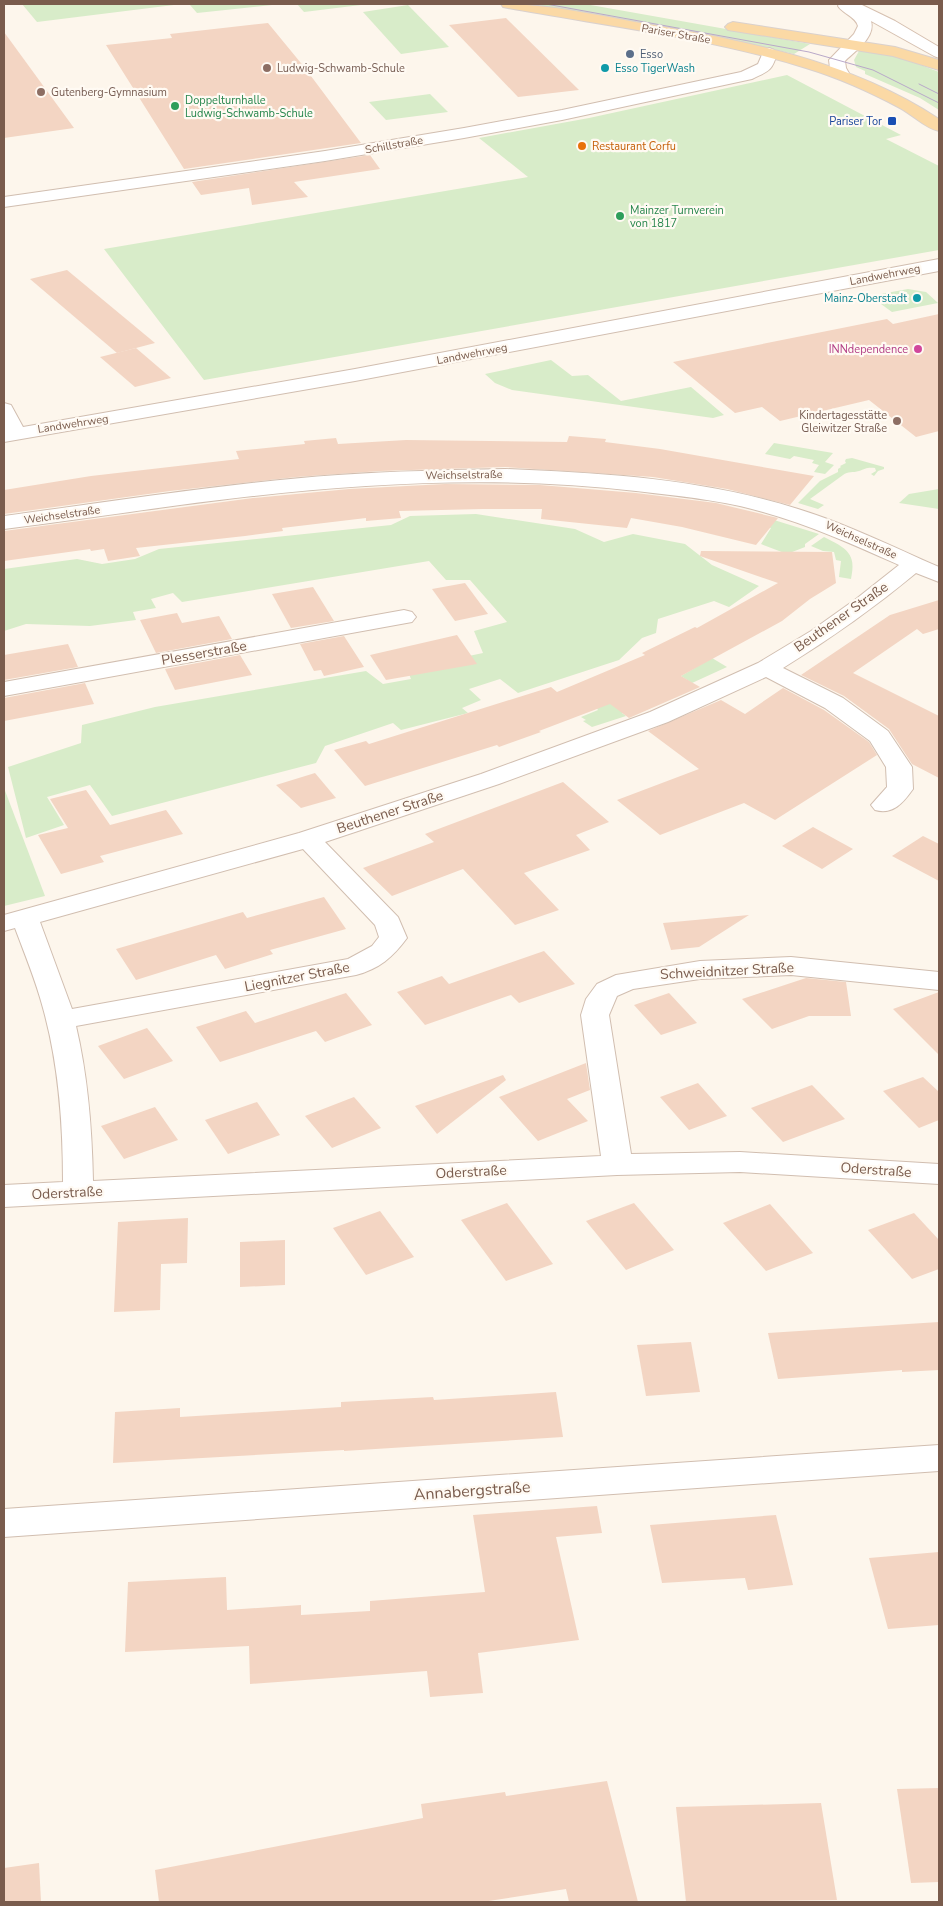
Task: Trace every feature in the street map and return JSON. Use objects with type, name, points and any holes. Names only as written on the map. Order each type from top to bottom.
[{"type":"main road","name":"Pariser Straße","points":[[508,4],[732,44],[769,53],[842,75],[881,91],[939,126]]},
{"type":"main road","name":"Pariser Straße","points":[[716,24],[895,52],[939,65]]},
{"type":"street","points":[[842,4],[864,21],[865,27],[863,33],[837,60],[838,68],[842,75]]},
{"type":"street","points":[[849,4],[890,24],[939,53]]},
{"type":"street","name":"Schillstraße","points":[[4,202],[325,156],[562,115],[746,76],[765,67],[769,53]]},
{"type":"street","name":"Landwehrweg","points":[[10,435],[467,356],[939,265]]},
{"type":"street","points":[[919,269],[939,285]]},
{"type":"street","points":[[4,409],[10,435]]},
{"type":"street","name":"Weichselstraße","points":[[4,523],[206,495],[344,480],[417,476],[550,476],[645,484],[768,506],[820,522],[914,564]]},
{"type":"street","points":[[914,564],[939,560]]},
{"type":"street","points":[[914,564],[939,575]]},
{"type":"street","name":"Beuthener Straße","points":[[14,920],[308,839],[490,779],[650,720],[766,668],[819,636],[864,604],[914,564]]},
{"type":"street","name":"Plesserstraße","points":[[4,689],[404,617]]},
{"type":"street","points":[[766,668],[834,703],[879,736],[899,767],[900,789],[884,805]]},
{"type":"street","name":"Liegnitzer Straße","points":[[61,1020],[356,966],[382,952],[393,938],[388,923],[308,839]]},
{"type":"street","points":[[14,920],[61,1020],[73,1083],[78,1192]]},
{"type":"street","name":"Schweidnitzer Straße","points":[[617,1165],[595,1014],[600,999],[607,990],[626,981],[651,976],[700,970],[790,966],[939,981]]},
{"type":"street","name":"Oderstraße","points":[[4,1196],[617,1165],[740,1162],[939,1174]]},
{"type":"street","name":"Annabergstraße","points":[[4,1523],[939,1458]]},
{"type":"green space","points":[[22,4],[182,4],[37,22]]},
{"type":"green space","points":[[184,4],[281,4],[197,13],[190,5]]},
{"type":"green space","points":[[297,4],[369,4],[304,12]]},
{"type":"green space","points":[[531,4],[585,4],[810,44],[794,54],[735,40]]},
{"type":"green space","points":[[408,5],[449,47],[401,54],[363,12]]},
{"type":"green space","points":[[859,51],[874,52],[908,60],[939,72],[939,110],[920,98],[865,74],[865,71],[856,67],[854,60]]},
{"type":"green space","name":"Mainzer Turnverein von 1817","points":[[787,75],[901,135],[886,139],[939,166],[939,250],[204,380],[104,249],[528,177],[479,138],[589,118]]},
{"type":"green space","points":[[430,94],[448,112],[386,120],[369,102]]},
{"type":"green space","points":[[908,289],[926,292],[938,303],[892,312],[870,296]]},
{"type":"green space","points":[[551,360],[572,376],[588,375],[621,401],[691,387],[724,415],[713,418],[512,390],[495,383],[485,374]]},
{"type":"green space","points":[[774,443],[833,453],[825,462],[834,465],[825,474],[814,472],[819,465],[812,463],[814,460],[794,456],[790,459],[765,454]]},
{"type":"green space","points":[[852,458],[884,467],[884,469],[878,471],[874,476],[871,474],[876,471],[875,468],[845,474],[810,499],[824,505],[818,509],[798,503],[820,481],[838,472],[840,466],[846,463],[846,459]]},
{"type":"green space","points":[[939,489],[939,509],[899,503],[909,494]]},
{"type":"green space","points":[[476,514],[575,529],[604,542],[633,534],[685,544],[712,565],[759,586],[729,607],[714,601],[658,619],[656,633],[642,638],[619,660],[518,693],[500,679],[469,689],[481,700],[462,708],[468,713],[401,730],[393,723],[325,746],[316,763],[112,816],[90,785],[47,797],[64,825],[26,838],[8,767],[81,743],[82,725],[155,707],[366,671],[383,684],[411,679],[407,669],[483,653],[474,631],[507,622],[470,580],[446,580],[429,561],[182,602],[173,593],[151,599],[156,608],[133,612],[136,620],[90,626],[26,624],[4,631],[4,569],[77,559],[102,564],[135,559],[159,549],[391,525],[410,516]]},
{"type":"green space","points":[[761,516],[819,534],[805,544],[805,547],[787,554],[761,544],[771,528],[758,524]]},
{"type":"green space","points":[[824,537],[848,552],[852,563],[851,579],[839,577],[841,561],[836,560],[834,552],[823,551],[811,546]]},
{"type":"green space","points":[[712,658],[727,667],[692,683],[681,676]]},
{"type":"green space","points":[[615,699],[629,709],[622,713],[626,716],[592,727],[583,721],[586,720],[581,717],[598,710],[596,707]]},
{"type":"green space","points":[[4,788],[45,896],[4,906]]},
{"type":"building","points":[[506,18],[579,90],[518,97],[449,25]]},
{"type":"building","points":[[268,23],[305,68],[361,143],[184,169],[106,45],[172,38],[170,34]]},
{"type":"building","name":"Gutenberg-Gymnasium","points":[[4,32],[74,128],[4,138]]},
{"type":"building","points":[[370,155],[380,169],[294,182],[308,197],[252,205],[249,188],[201,195],[192,182]]},
{"type":"building","points":[[67,270],[155,343],[117,353],[30,279]]},
{"type":"building","points":[[939,314],[939,431],[916,437],[869,400],[780,421],[762,407],[735,413],[673,362],[887,319],[893,324]]},
{"type":"building","points":[[136,348],[171,378],[135,387],[100,357]]},
{"type":"building","points":[[569,436],[606,439],[605,442],[660,449],[814,476],[790,505],[727,489],[653,477],[505,467],[380,471],[296,477],[170,491],[4,514],[4,490],[91,476],[239,459],[236,451],[305,444],[304,441],[336,438],[338,444],[406,440],[567,442]]},
{"type":"building","points":[[445,484],[540,485],[636,493],[716,503],[778,518],[756,545],[682,527],[631,518],[627,528],[541,519],[542,509],[399,511],[401,518],[366,521],[366,518],[282,528],[283,531],[245,536],[136,548],[140,556],[108,561],[104,549],[91,551],[90,549],[4,561],[4,531],[253,498],[349,489]]},
{"type":"building","points":[[701,551],[832,552],[836,583],[810,599],[782,621],[681,676],[700,687],[629,718],[610,704],[499,747],[497,745],[365,786],[334,750],[366,741],[369,744],[551,687],[557,692],[645,655],[642,653],[695,627],[697,628],[778,583],[700,556]]},
{"type":"building","points":[[465,583],[488,614],[455,621],[432,589]]},
{"type":"building","points":[[313,587],[334,621],[291,628],[272,594]]},
{"type":"building","points":[[939,600],[939,629],[923,634],[917,629],[853,673],[939,716],[939,778],[912,764],[889,729],[844,696],[801,675],[890,615]]},
{"type":"building","points":[[177,613],[182,623],[219,616],[232,639],[156,653],[140,620]]},
{"type":"building","points":[[457,635],[477,664],[386,680],[370,655]]},
{"type":"building","points":[[344,636],[364,667],[324,676],[321,670],[314,671],[300,644]]},
{"type":"building","points":[[68,644],[78,667],[4,680],[4,655]]},
{"type":"building","points":[[240,655],[252,675],[175,690],[165,669]]},
{"type":"building","points":[[85,683],[94,704],[4,721],[4,698]]},
{"type":"building","points":[[783,688],[824,710],[869,742],[877,755],[775,820],[744,803],[660,835],[617,800],[699,769],[648,731],[721,700],[745,714]]},
{"type":"building","points":[[315,773],[336,798],[301,808],[276,785]]},
{"type":"building","points":[[563,782],[609,822],[576,835],[590,850],[524,873],[559,910],[515,925],[463,869],[392,896],[363,868],[434,842],[425,834]]},
{"type":"building","points":[[86,790],[110,825],[166,810],[183,834],[100,856],[104,862],[61,874],[38,835],[68,828],[50,799]]},
{"type":"building","points":[[813,827],[853,849],[822,869],[782,846]]},
{"type":"building","points":[[923,836],[939,844],[939,881],[892,856]]},
{"type":"building","points":[[324,897],[346,929],[270,950],[273,954],[225,969],[216,955],[136,980],[116,949],[243,912],[247,918]]},
{"type":"building","points":[[749,915],[699,947],[671,950],[663,923]]},
{"type":"building","points":[[544,951],[575,984],[519,1003],[511,995],[425,1025],[397,992],[442,976],[449,984]]},
{"type":"building","points":[[806,978],[846,982],[851,1016],[809,1016],[772,1029],[742,999]]},
{"type":"building","points":[[939,992],[939,1055],[893,1009]]},
{"type":"building","points":[[346,993],[372,1025],[325,1042],[316,1031],[220,1062],[196,1027],[246,1011],[255,1023]]},
{"type":"building","points":[[669,993],[697,1023],[661,1035],[634,1005]]},
{"type":"building","points":[[147,1028],[173,1061],[124,1079],[98,1046]]},
{"type":"building","points":[[586,1063],[590,1090],[567,1099],[588,1121],[538,1141],[499,1097]]},
{"type":"building","points":[[503,1075],[506,1080],[437,1134],[415,1106]]},
{"type":"building","points":[[923,1077],[939,1092],[939,1120],[919,1128],[883,1091]]},
{"type":"building","points":[[698,1083],[727,1116],[689,1130],[660,1097]]},
{"type":"building","points":[[812,1085],[845,1119],[783,1142],[751,1108]]},
{"type":"building","points":[[354,1097],[381,1128],[332,1148],[305,1116]]},
{"type":"building","points":[[257,1102],[280,1135],[228,1154],[205,1120]]},
{"type":"building","points":[[155,1107],[178,1140],[124,1159],[101,1126]]},
{"type":"building","points":[[507,1203],[553,1264],[506,1281],[461,1220]]},
{"type":"building","points":[[634,1203],[674,1250],[626,1270],[586,1221]]},
{"type":"building","points":[[770,1204],[813,1253],[766,1271],[723,1223]]},
{"type":"building","points":[[380,1211],[414,1257],[366,1275],[333,1228]]},
{"type":"building","points":[[914,1213],[939,1240],[939,1269],[912,1279],[868,1230]]},
{"type":"building","points":[[188,1218],[187,1263],[161,1264],[160,1310],[114,1312],[118,1222]]},
{"type":"building","points":[[285,1240],[285,1285],[240,1287],[240,1242]]},
{"type":"building","points":[[939,1322],[939,1370],[902,1372],[902,1370],[778,1379],[768,1333]]},
{"type":"building","points":[[691,1342],[700,1392],[646,1396],[637,1345]]},
{"type":"building","points":[[556,1392],[563,1437],[113,1463],[115,1412],[180,1408],[180,1417],[341,1407],[341,1402],[433,1397],[434,1400]]},
{"type":"building","points":[[597,1506],[602,1533],[556,1537],[579,1640],[478,1653],[483,1693],[430,1697],[427,1671],[250,1684],[249,1646],[125,1652],[128,1582],[226,1577],[227,1610],[301,1605],[301,1615],[370,1611],[370,1601],[485,1592],[473,1515]]},
{"type":"building","points":[[776,1515],[793,1585],[748,1590],[745,1578],[662,1583],[650,1525]]},
{"type":"building","points":[[939,1552],[939,1625],[888,1629],[869,1558]]},
{"type":"building","points":[[607,1781],[638,1902],[569,1902],[566,1889],[482,1902],[159,1902],[155,1870],[423,1818],[421,1804],[505,1792],[506,1796]]},
{"type":"building","points":[[939,1788],[939,1882],[911,1883],[897,1789]]},
{"type":"building","points":[[821,1803],[837,1900],[686,1902],[676,1807]]},
{"type":"building","points":[[39,1863],[41,1902],[4,1902],[4,1868]]},
{"type":"tram line","points":[[546,4],[809,52],[873,70],[939,103]]},
{"type":"tram line","points":[[919,84],[939,94]]},
{"type":"place","name":"Esso","points":[[630,54]]},
{"type":"place","name":"Ludwig-Schwamb-Schule","points":[[267,68]]},
{"type":"place","name":"Esso TigerWash","points":[[605,68]]},
{"type":"place","name":"Gutenberg-Gymnasium","points":[[41,92]]},
{"type":"place","name":"Doppelturnhalle Ludwig-Schwamb-Schule","points":[[175,106]]},
{"type":"place","name":"Pariser Tor","points":[[892,121]]},
{"type":"place","name":"Restaurant Corfu","points":[[582,146]]},
{"type":"place","name":"Mainzer Turnverein von 1817","points":[[620,216]]},
{"type":"place","name":"Mainz-Oberstadt","points":[[917,298]]},
{"type":"place","name":"INNdependence","points":[[918,349]]},
{"type":"place","name":"Kindertagesstätte Gleiwitzer Straße","points":[[897,421]]}]
